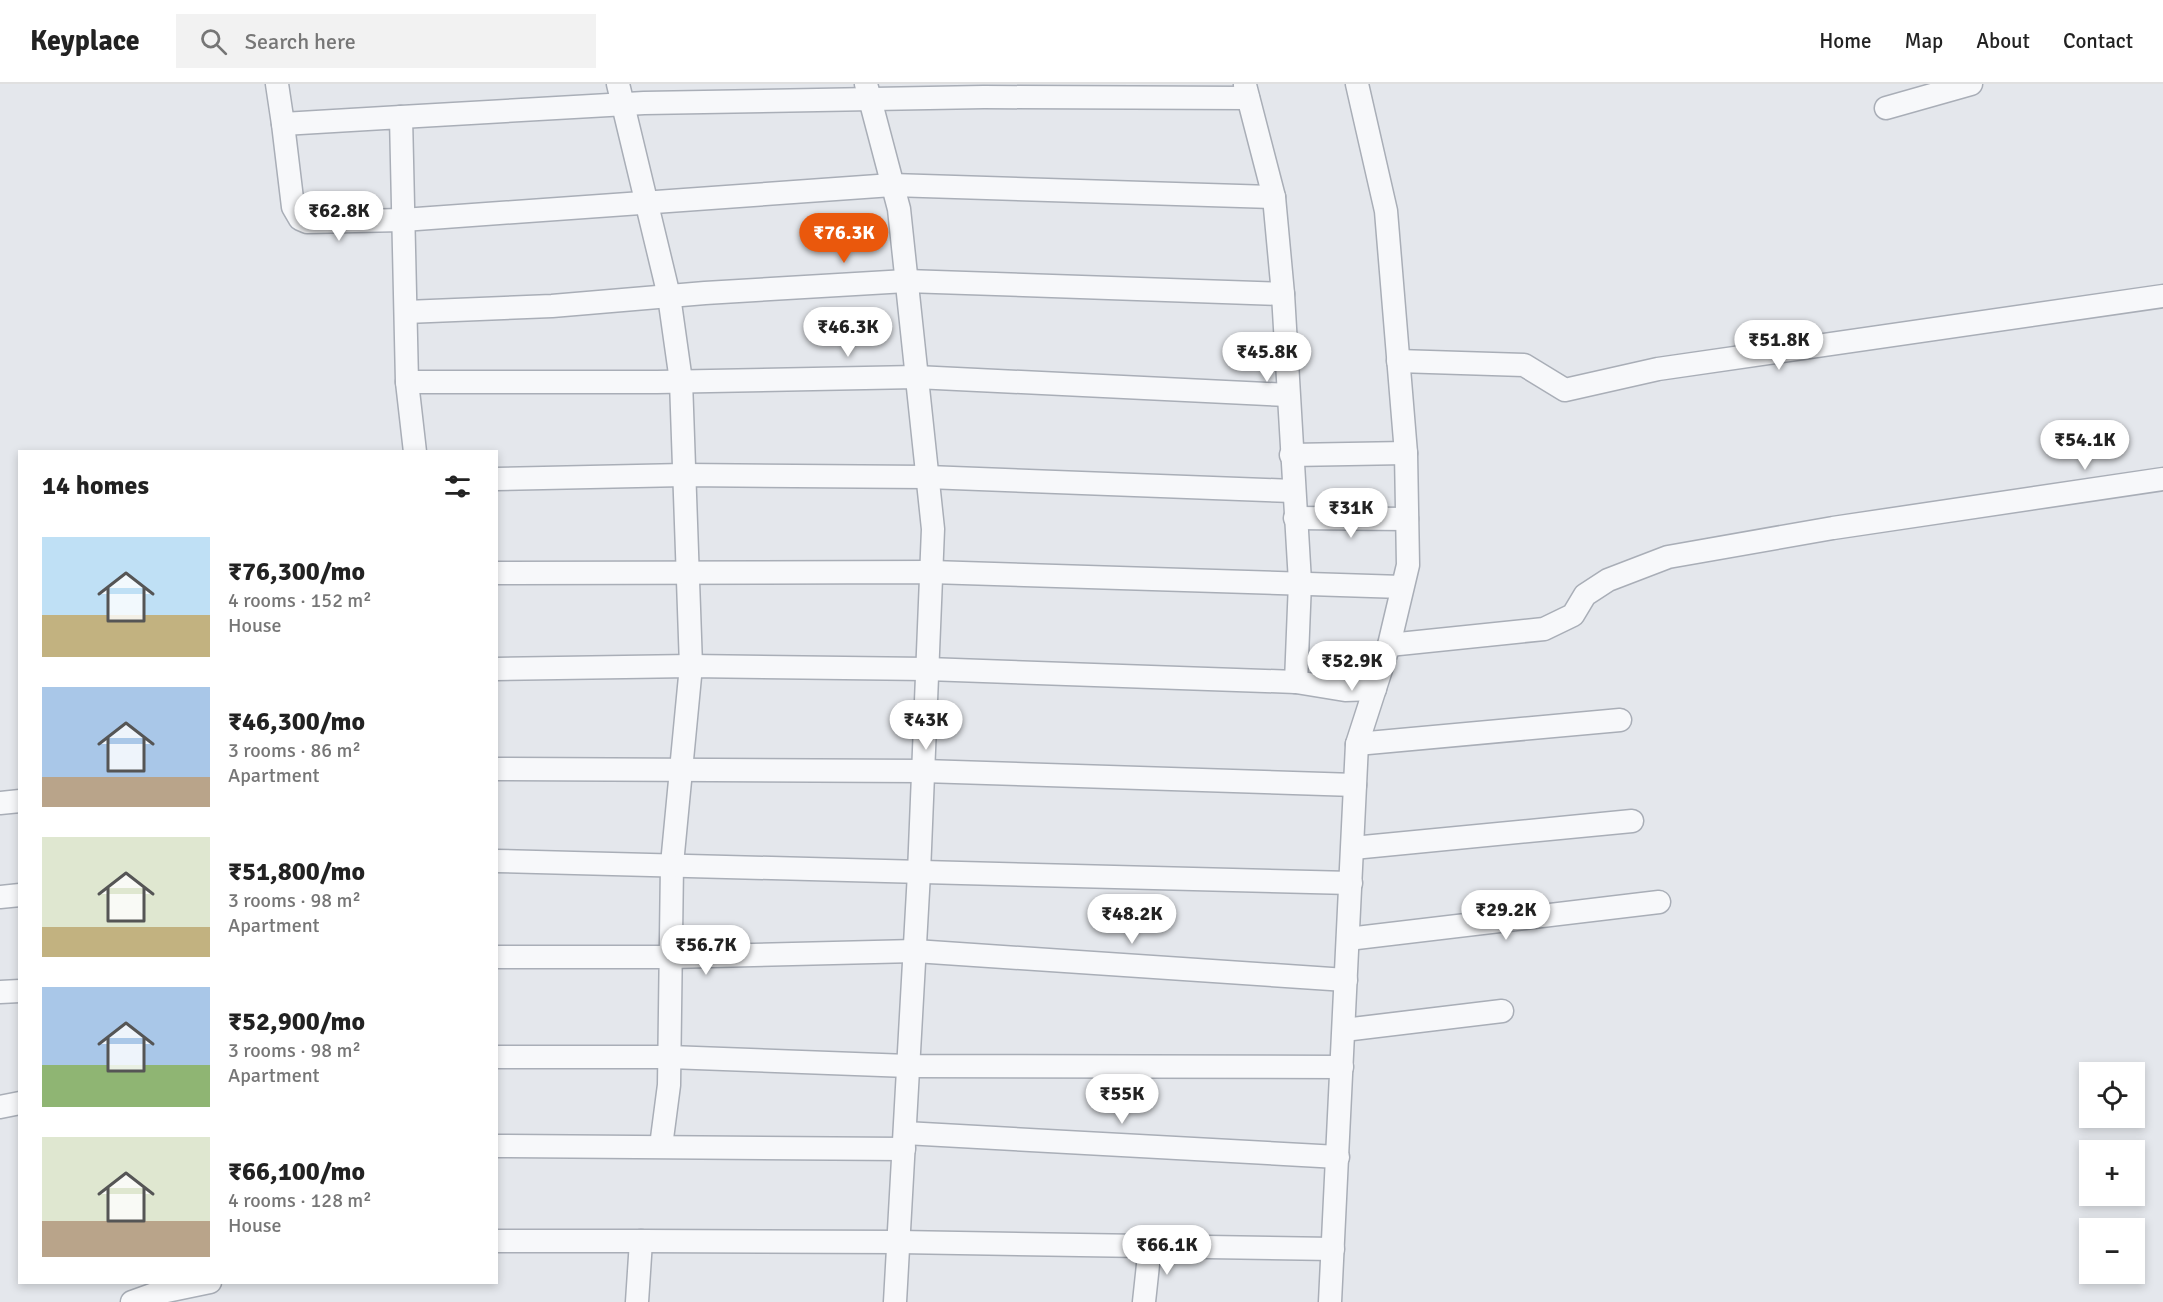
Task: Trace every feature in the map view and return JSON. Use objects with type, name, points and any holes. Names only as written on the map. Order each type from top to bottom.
[{"type":"street","points":[[277,84],[291,199],[300,219],[307,222],[403,220],[892,184],[1274,197]]},
{"type":"street","points":[[1330,1302],[1357,744],[1389,645],[1408,565],[1406,453],[1386,211],[1357,84]]},
{"type":"street","points":[[1886,108],[1971,84]]},
{"type":"street","points":[[283,124],[401,117],[621,95],[868,92],[984,97],[1246,91],[1274,197],[1283,294],[1300,582],[1296,682]]},
{"type":"street","points":[[868,92],[899,209],[933,529],[919,873],[895,1302]]},
{"type":"street","points":[[621,95],[669,296],[681,381],[691,666],[672,864],[669,1085],[661,1146]]},
{"type":"street","points":[[401,117],[407,382],[415,450]]},
{"type":"street","points":[[406,312],[552,306],[906,281],[1283,294]]},
{"type":"street","points":[[1398,361],[1524,365],[1565,390],[1658,369],[2163,296]]},
{"type":"street","points":[[407,382],[916,377],[1288,395]]},
{"type":"street","points":[[1291,455],[1406,453]]},
{"type":"street","points":[[498,479],[684,475],[927,477],[1293,491]]},
{"type":"street","points":[[1389,645],[1544,629],[1573,615],[1585,596],[1608,580],[1668,557],[1833,528],[2163,479]]},
{"type":"street","points":[[1295,518],[1407,519]]},
{"type":"street","points":[[498,573],[931,572],[1402,587]]},
{"type":"street","points":[[498,669],[691,666],[927,669],[1296,682],[1345,690],[1375,689]]},
{"type":"street","points":[[1357,744],[1620,720]]},
{"type":"street","points":[[498,769],[923,771],[1356,785]]},
{"type":"street","points":[[0,803],[18,801]]},
{"type":"street","points":[[1353,848],[1632,821]]},
{"type":"street","points":[[498,861],[1351,883]]},
{"type":"street","points":[[0,897],[18,895]]},
{"type":"street","points":[[1348,939],[1659,902]]},
{"type":"street","points":[[498,957],[670,957],[915,951],[1346,980]]},
{"type":"street","points":[[0,992],[18,991]]},
{"type":"street","points":[[1344,1030],[1502,1011]]},
{"type":"street","points":[[498,1057],[669,1057],[909,1066],[1342,1067]]},
{"type":"street","points":[[0,1107],[18,1103]]},
{"type":"street","points":[[498,1146],[661,1146],[904,1141],[1338,1157]]},
{"type":"street","points":[[498,1241],[898,1242],[1333,1250]]},
{"type":"street","points":[[637,1302],[641,1241]]},
{"type":"street","points":[[1144,1302],[1150,1246]]},
{"type":"street","points":[[132,1302],[157,1293],[200,1284]]}]
